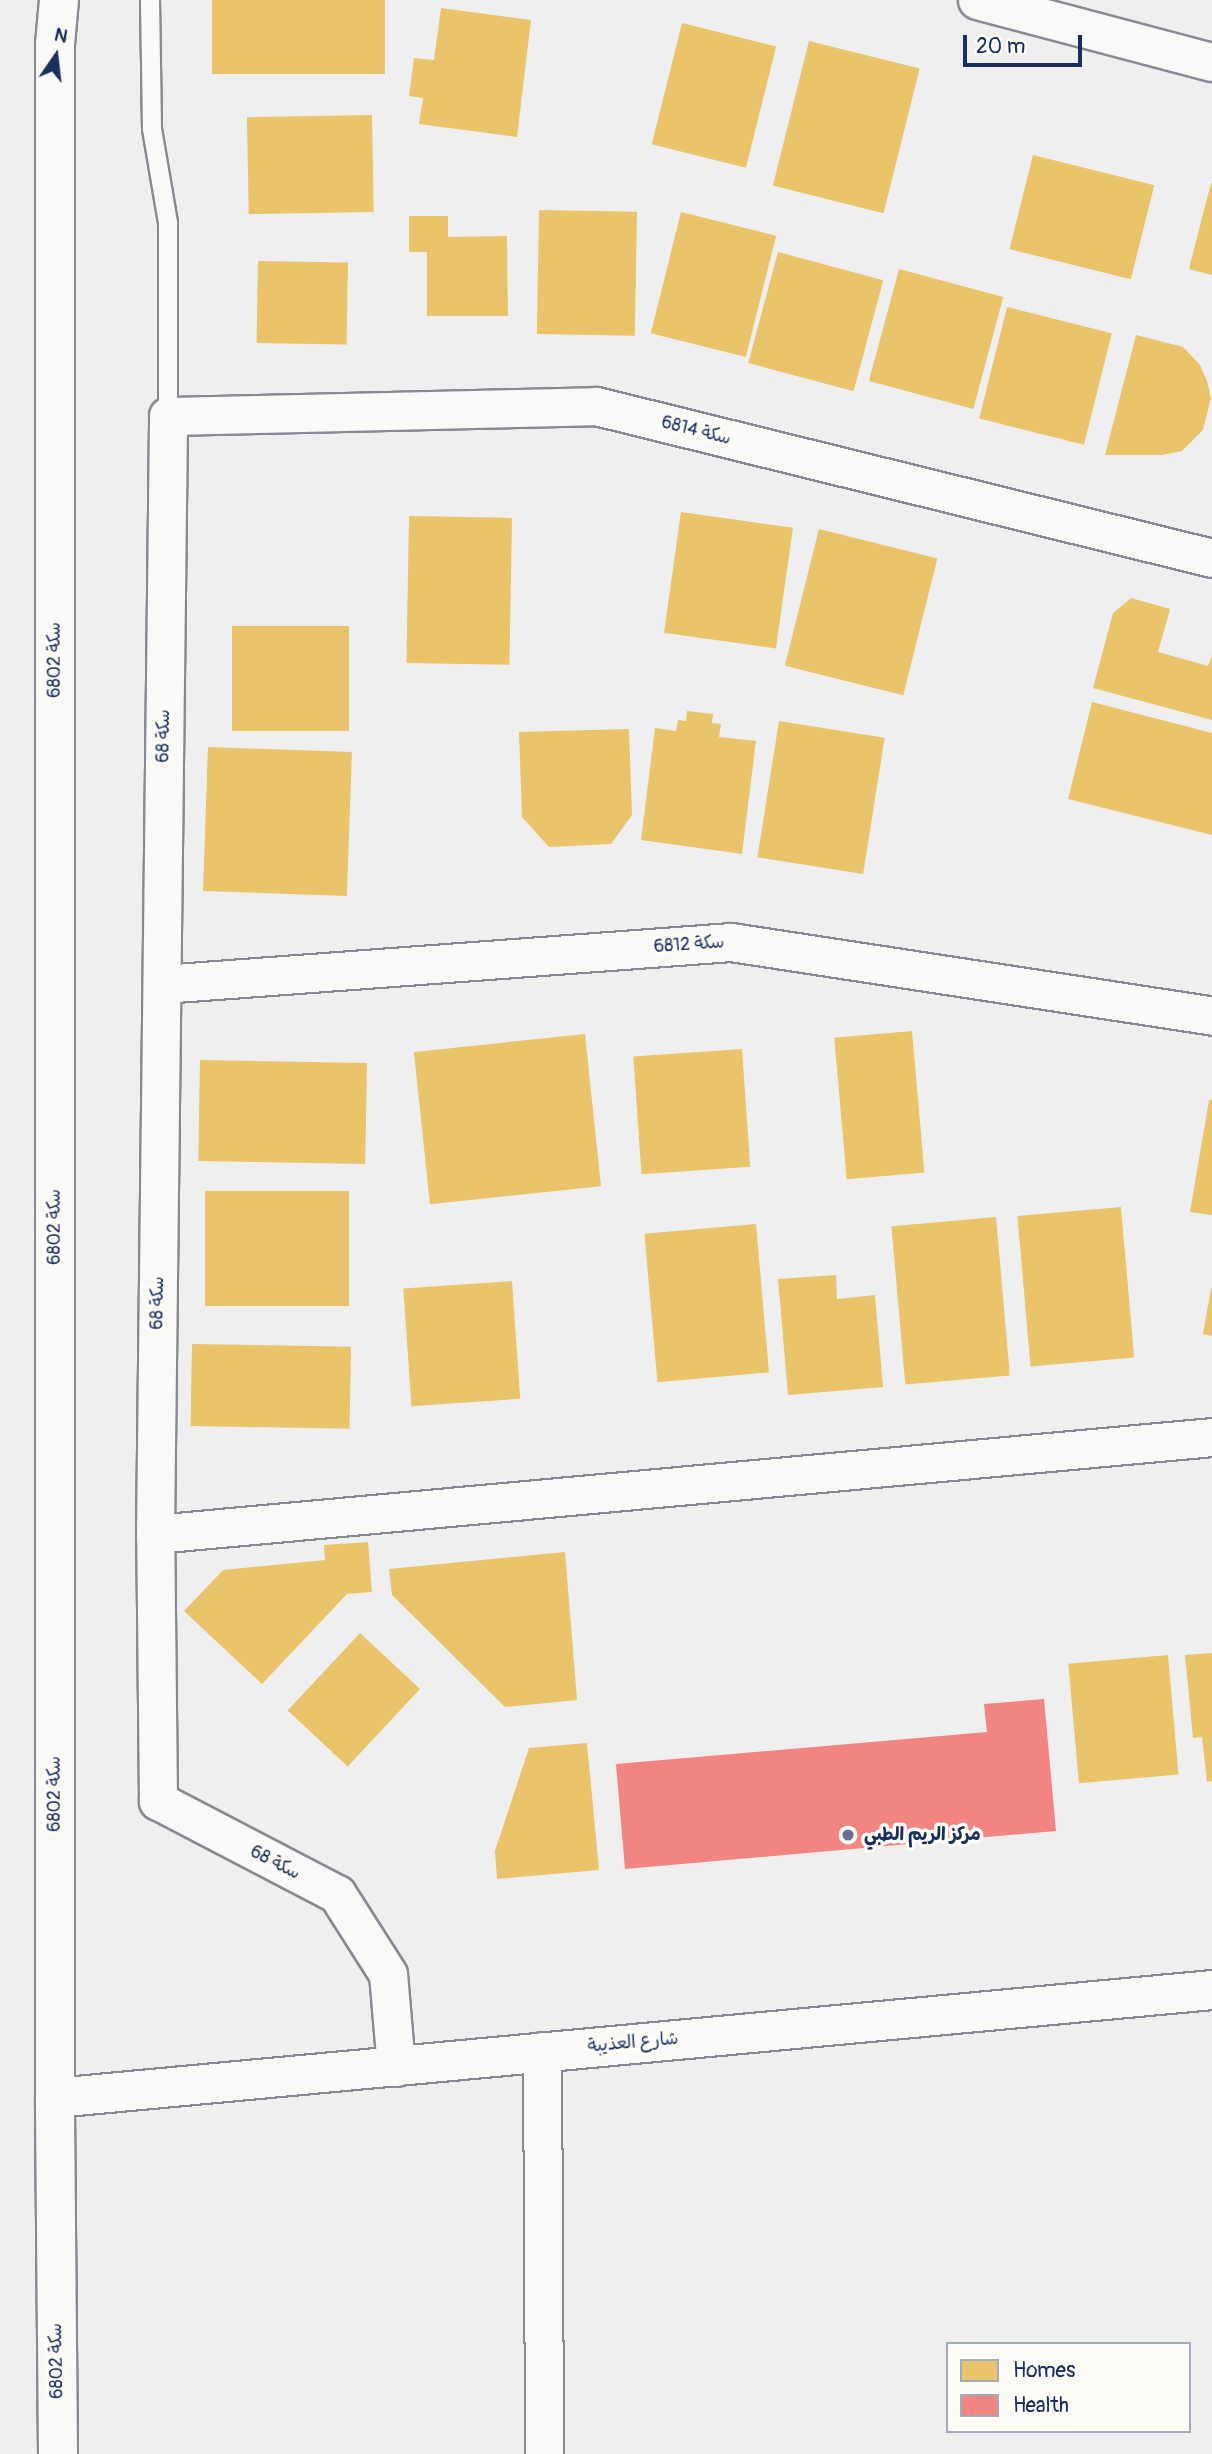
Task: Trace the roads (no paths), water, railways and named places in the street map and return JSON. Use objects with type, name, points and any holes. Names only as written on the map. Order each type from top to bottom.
[{"type":"street","name":"سكة 6802","points":[[58,2454],[55,2098],[55,44],[59,0]]},
{"type":"street","points":[[977,0],[1212,62]]},
{"type":"street","name":"سكة 6814","points":[[168,416],[596,406],[1212,558]]},
{"type":"street","name":"68 سكة","points":[[168,416],[155,1534],[158,1801],[337,1895],[388,1974],[396,2067]]},
{"type":"street","name":"سكة 6812","points":[[162,984],[731,942],[1212,1016]]},
{"type":"street","points":[[155,1534],[1212,1437]]},
{"type":"street","name":"شارع العذيبة","points":[[55,2098],[1212,1990]]},
{"type":"street","points":[[542,2051],[544,2454]]},
{"type":"lane","points":[[150,0],[152,129],[168,223],[168,416]]},
{"type":"place","name":"مركز الريم الطبي","points":[[848,1835]]}]
